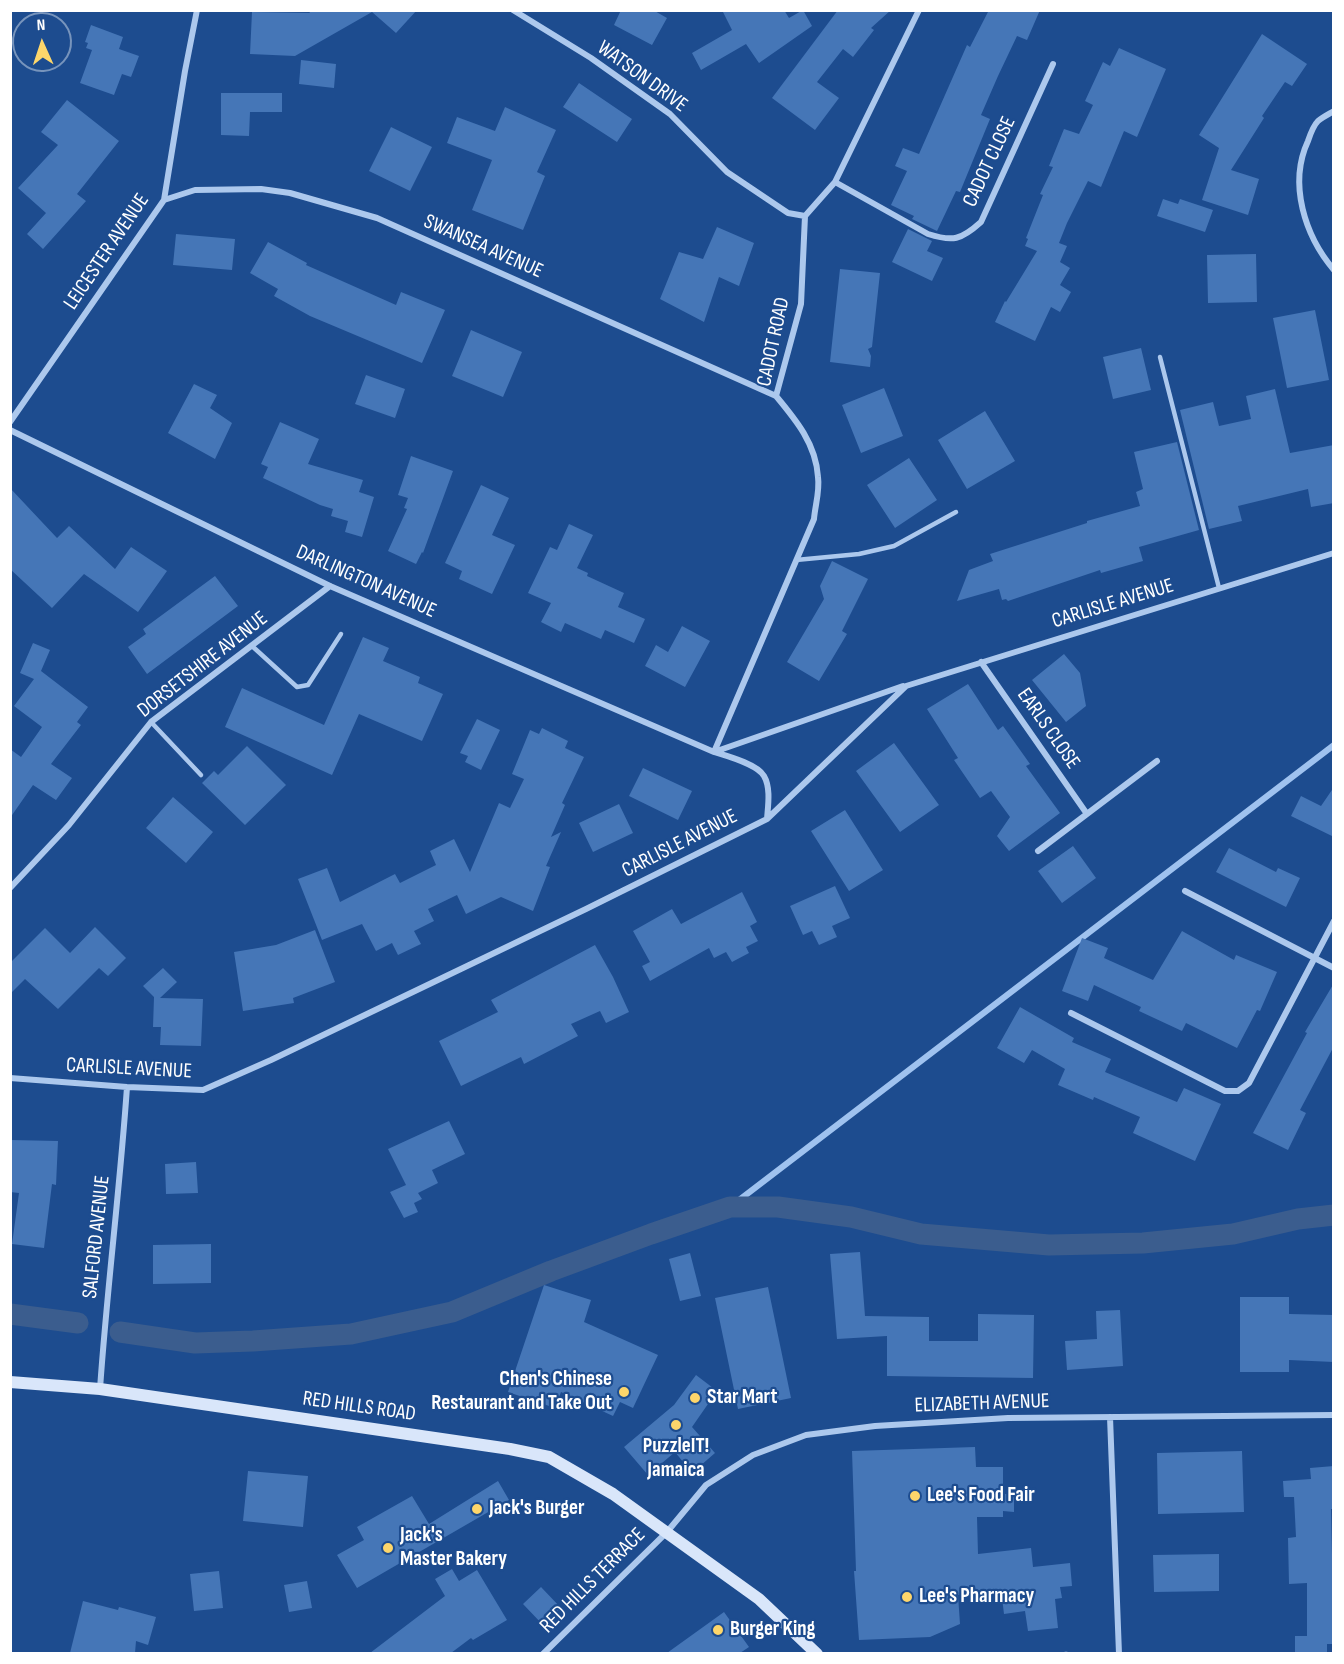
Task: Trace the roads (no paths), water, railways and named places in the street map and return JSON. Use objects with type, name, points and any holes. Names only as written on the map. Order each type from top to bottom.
[{"type":"main road","name":"RED HILLS ROAD","points":[[10,1382],[100,1389],[510,1449],[549,1457],[613,1494],[759,1599],[817,1653]]},
{"type":"street","name":"LEICESTER AVENUE","points":[[10,422],[164,200],[184,70],[197,10]]},
{"type":"street","name":"WATSON DRIVE","points":[[513,10],[591,58],[670,114],[727,172],[788,213],[805,216]]},
{"type":"street","points":[[805,216],[835,182],[919,10]]},
{"type":"street","name":"CADOT CLOSE","points":[[835,182],[928,234],[956,239],[969,232],[981,222],[1053,64]]},
{"type":"street","points":[[1334,111],[1316,123],[1304,149],[1298,182],[1304,216],[1322,256],[1334,270]]},
{"type":"street","name":"SWANSEA AVENUE","points":[[164,200],[195,189],[261,189],[290,194],[377,218],[776,396]]},
{"type":"street","name":"CADOT ROAD","points":[[714,752],[814,519],[819,478],[811,446],[798,422],[776,396],[801,304],[805,216]]},
{"type":"street","name":"DARLINGTON AVENUE","points":[[10,430],[330,586],[714,752],[747,763],[764,775],[768,789],[767,819]]},
{"type":"street","name":"CARLISLE AVENUE","points":[[10,1078],[203,1090],[282,1055],[555,924],[767,819],[906,686],[1334,553]]},
{"type":"street","name":"DORSETSHIRE AVENUE","points":[[10,888],[69,825],[152,722],[330,586]]},
{"type":"street","name":"EARLS CLOSE","points":[[981,662],[1087,814]]},
{"type":"street","points":[[714,752],[906,686]]},
{"type":"street","points":[[1038,851],[1157,762]]},
{"type":"street","points":[[1185,891],[1334,969]]},
{"type":"street","points":[[1071,1013],[1225,1091],[1238,1091],[1249,1083],[1334,921]]},
{"type":"street","name":"SALFORD AVENUE","points":[[100,1389],[127,1087]]},
{"type":"street","name":"ELIZABETH AVENUE","points":[[667,1532],[706,1485],[753,1455],[806,1435],[886,1425],[1008,1418],[1334,1415]]},
{"type":"street","points":[[1110,1417],[1119,1653]]},
{"type":"street","name":"RED HILLS TERRACE","points":[[543,1653],[667,1532]]},
{"type":"lane","points":[[1160,357],[1219,588]]},
{"type":"lane","points":[[796,560],[859,554],[894,546],[956,512]]},
{"type":"lane","points":[[252,645],[297,687],[308,685],[340,634]]},
{"type":"lane","points":[[152,722],[201,775]]},
{"type":"waterway","points":[[730,1207],[1334,745]]},
{"type":"waterway","points":[[120,1332],[195,1343],[351,1334],[452,1312],[551,1271],[730,1207],[778,1207],[851,1217],[921,1234],[1049,1245],[1143,1243],[1233,1234],[1298,1219],[1334,1215]]},
{"type":"waterway","points":[[10,1314],[78,1323]]},
{"type":"place","name":"Chen's Chinese Restaurant and Take Out","points":[[624,1392]]},
{"type":"place","name":"Star Mart","points":[[695,1398]]},
{"type":"place","name":"PuzzleIT! Jamaica","points":[[676,1425]]},
{"type":"place","name":"Lee's Food Fair","points":[[915,1496]]},
{"type":"place","name":"Jack's Burger","points":[[477,1509]]},
{"type":"place","name":"Jack's Master Bakery","points":[[388,1548]]},
{"type":"place","name":"Lee's Pharmacy","points":[[907,1597]]},
{"type":"place","name":"Burger King","points":[[718,1630]]}]
